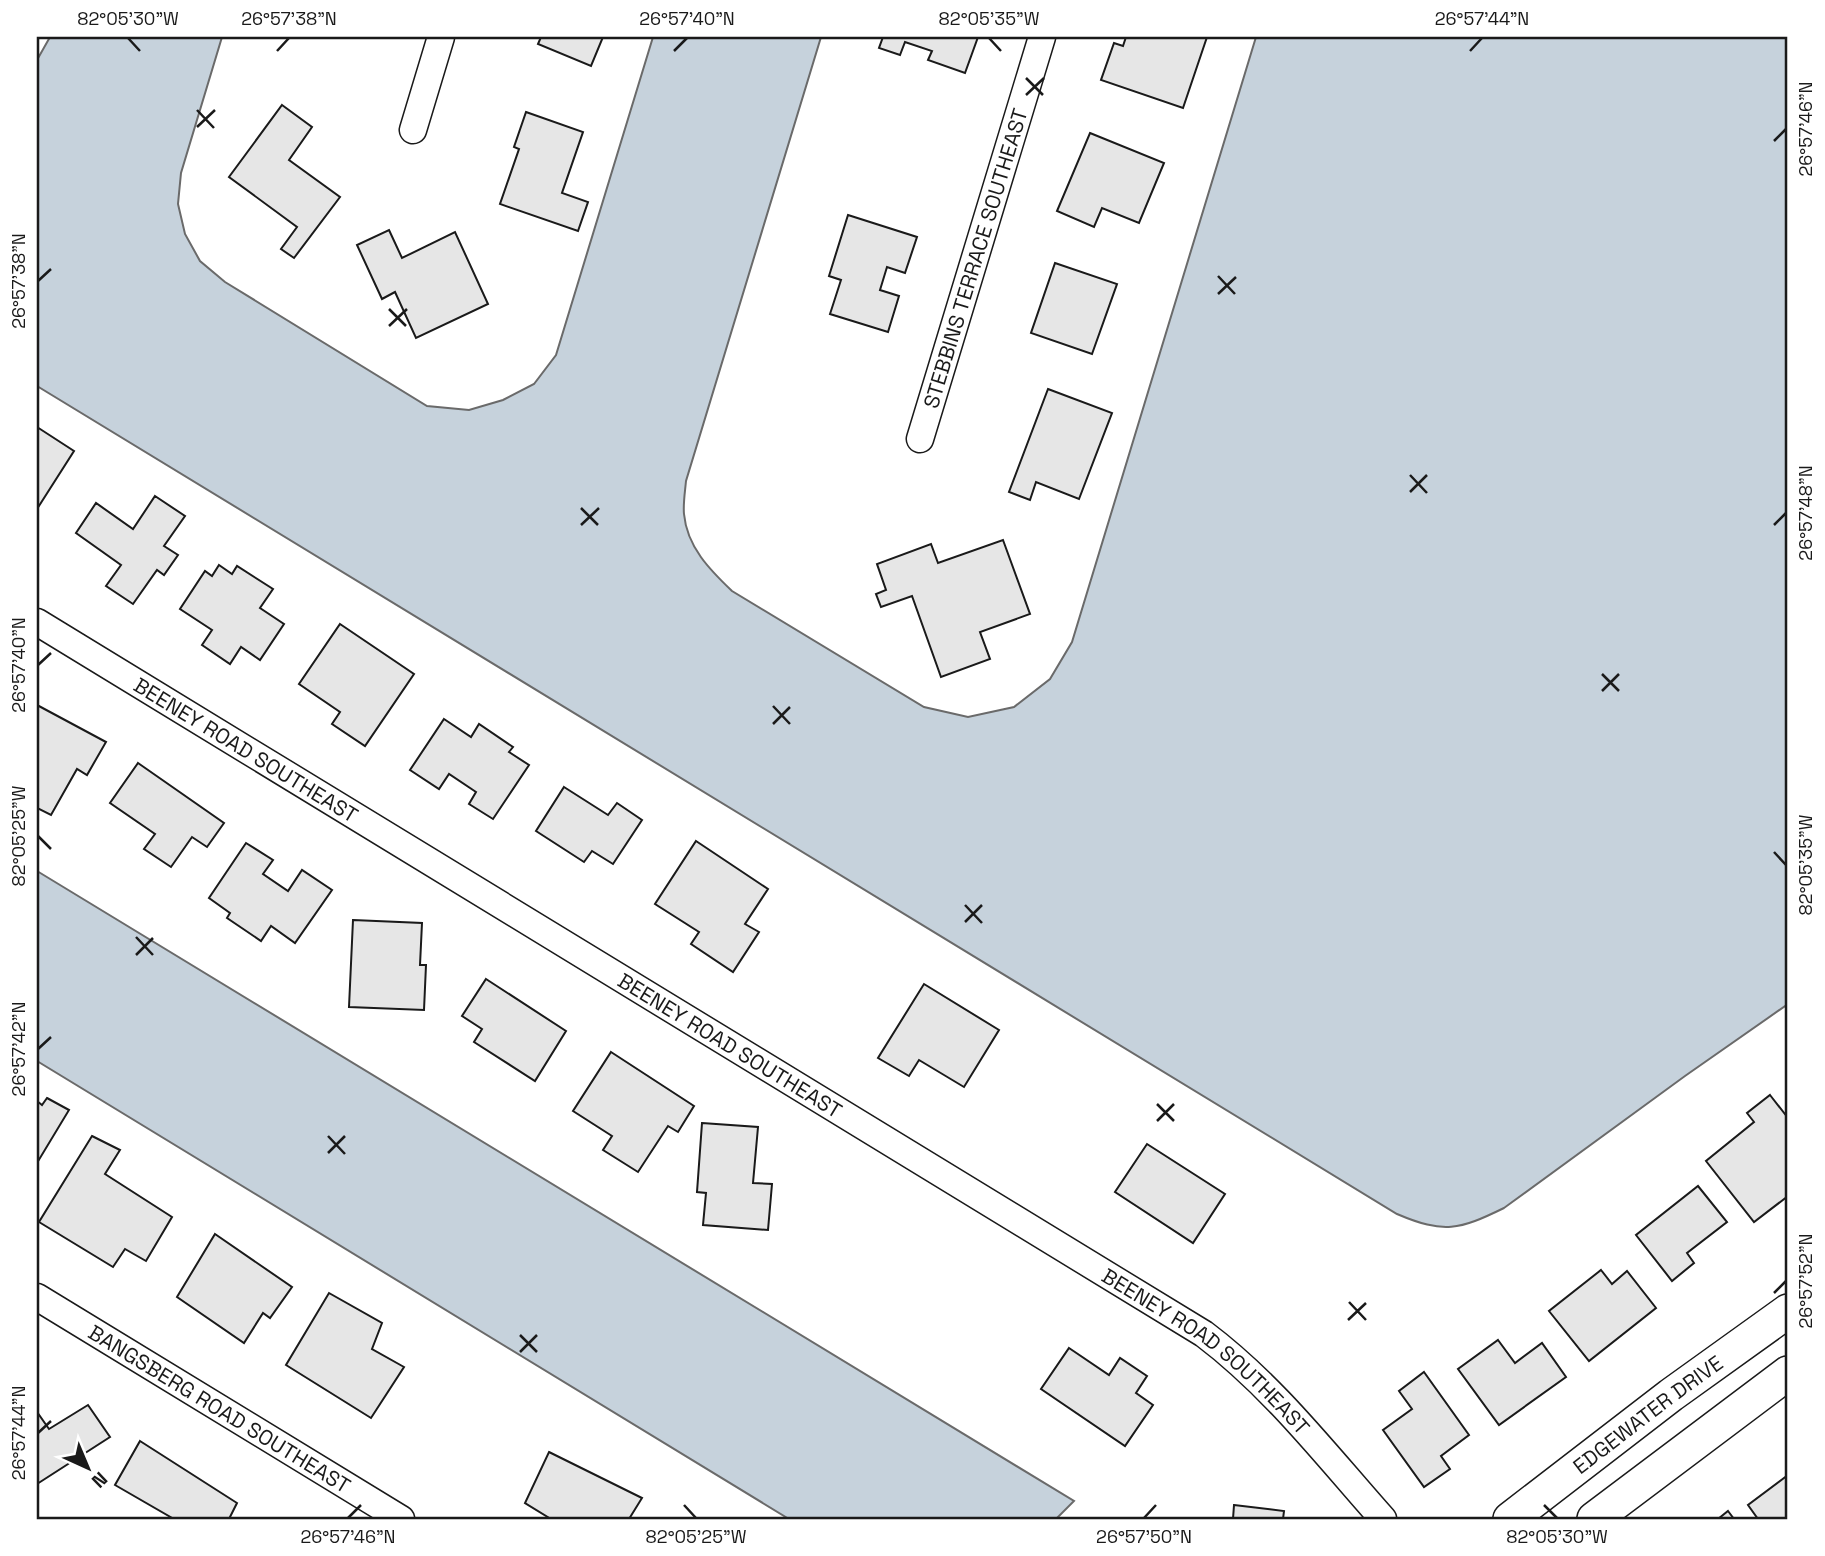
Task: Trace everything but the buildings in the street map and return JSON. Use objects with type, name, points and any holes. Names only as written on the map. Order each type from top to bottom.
[{"type":"street","points":[[413,130],[441,37]]},
{"type":"street","name":"STEBBINS TERRACE SOUTHEAST","points":[[920,439],[1042,37]]},
{"type":"street","name":"BEENEY ROAD SOUTHEAST","points":[[37,622],[1204,1334],[1234,1356],[1261,1382],[1383,1519]]},
{"type":"street","name":"BANGSBERG ROAD SOUTHEAST","points":[[37,1297],[401,1519]]},
{"type":"street","name":"EDGEWATER DRIVE","points":[[1510,1519],[1671,1395],[1788,1311]]},
{"type":"street","points":[[1594,1519],[1788,1373]]},
{"type":"shaded area","points":[[50,37],[222,37],[181,173],[178,204],[185,234],[200,261],[225,282],[427,406],[469,410],[503,400],[534,384],[556,355],[653,37],[821,37],[686,481],[686,526],[701,557],[732,591],[924,707],[968,717],[1014,707],[1050,679],[1072,642],[1256,37],[1788,37],[1788,1004],[1504,1208],[1475,1221],[1451,1227],[1427,1225],[1397,1214],[37,386],[37,60]]},
{"type":"shaded area","points":[[37,871],[1074,1501],[1056,1519],[789,1519],[37,1061]]}]
